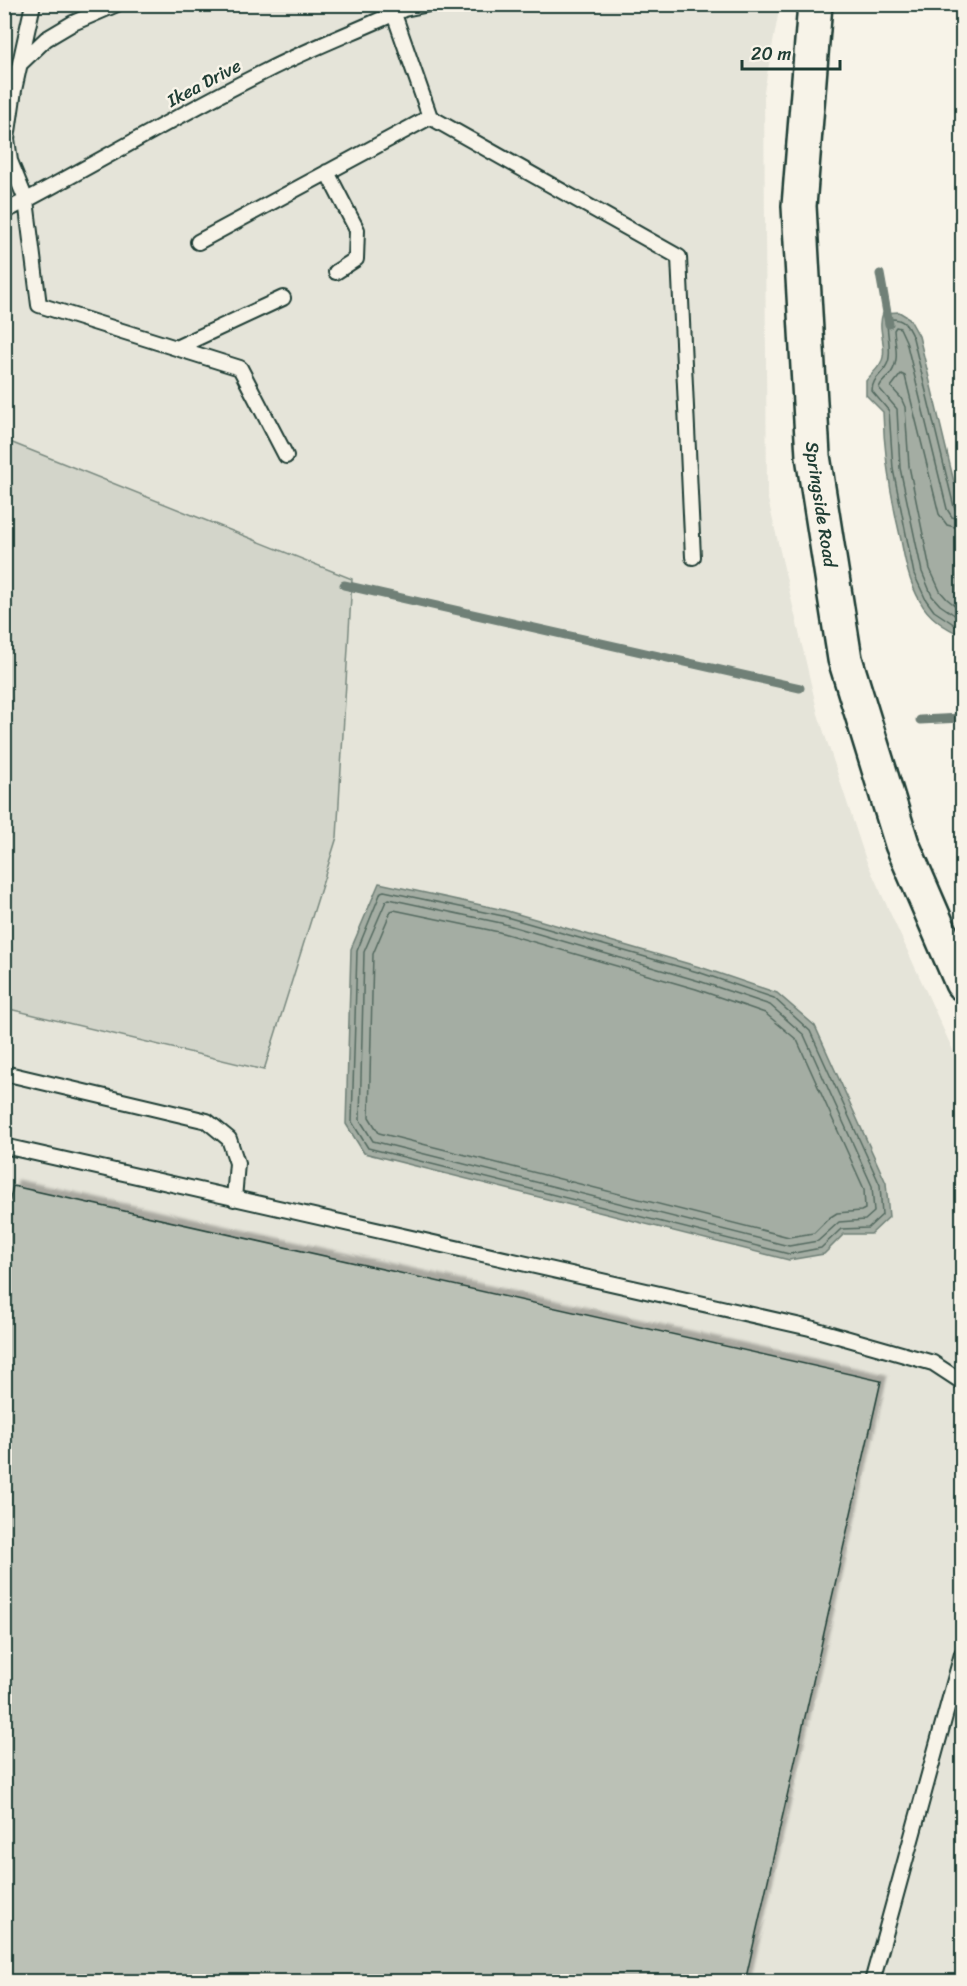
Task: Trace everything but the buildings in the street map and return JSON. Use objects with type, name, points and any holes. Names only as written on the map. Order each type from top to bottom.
[{"type":"main road","name":"Springside Road","points":[[815,4],[799,206],[813,456],[845,659],[902,844],[963,983]]},
{"type":"lane","points":[[33,4],[14,90],[7,139],[10,161],[26,201],[39,305],[240,368],[286,456]]},
{"type":"lane","points":[[21,63],[46,39],[73,23],[117,4]]},
{"type":"lane","name":"Ikea Drive","points":[[4,212],[145,134],[268,70],[404,9],[429,4]]},
{"type":"lane","points":[[394,14],[430,117],[679,257],[693,557]]},
{"type":"lane","points":[[198,242],[430,117]]},
{"type":"lane","points":[[327,172],[357,230],[356,259],[336,272]]},
{"type":"lane","points":[[178,347],[283,298]]},
{"type":"lane","points":[[4,1073],[207,1121],[230,1139],[237,1163],[234,1199]]},
{"type":"lane","points":[[4,1146],[810,1328],[933,1363],[963,1382]]},
{"type":"lane","points":[[872,1982],[963,1654]]},
{"type":"shaded area","points":[[5,5],[780,5],[764,91],[767,495],[818,714],[866,860],[962,1070],[962,1981],[5,1982]]},
{"type":"shaded area","points":[[5,440],[352,579],[337,837],[264,1070],[5,1008]]},
{"type":"water","points":[[899,312],[909,318],[919,336],[962,515],[962,635],[944,626],[933,617],[923,607],[916,594],[906,564],[891,492],[883,412],[866,395],[866,381],[883,357],[881,319],[883,313]]},
{"type":"water","points":[[379,883],[504,910],[703,968],[777,993],[815,1026],[886,1183],[889,1217],[871,1234],[844,1234],[824,1254],[789,1260],[364,1153],[346,1124],[351,949]]},
{"type":"waterway","points":[[880,274],[889,324]]},
{"type":"waterway","points":[[344,585],[800,688]]},
{"type":"waterway","points":[[920,720],[962,718]]}]
